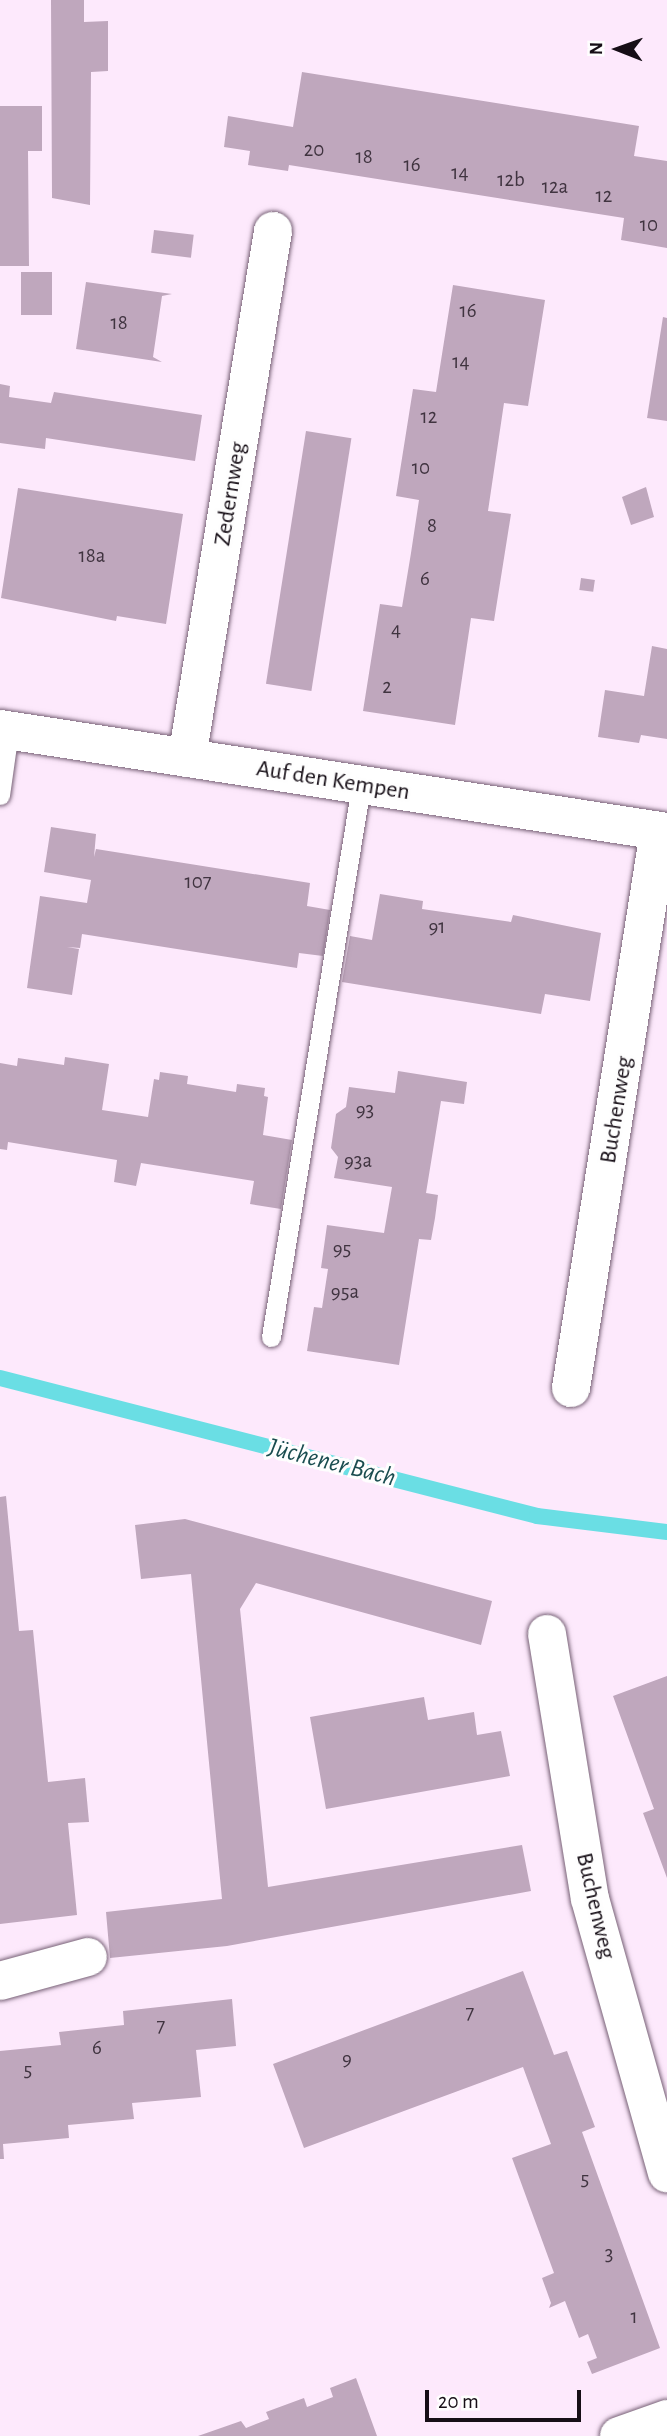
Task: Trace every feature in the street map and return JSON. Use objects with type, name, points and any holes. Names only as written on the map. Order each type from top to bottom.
[{"type":"street","name":"Zedernweg","points":[[187,758],[273,230]]},
{"type":"street","name":"Auf den Kempen","points":[[4,730],[663,832]]},
{"type":"street","name":"Buchenweg","points":[[571,1388],[663,832]]},
{"type":"street","name":"Buchenweg","points":[[547,1634],[590,1899],[667,2172]]},
{"type":"street","points":[[0,1981],[88,1957]]},
{"type":"street","points":[[619,2436],[667,2419]]},
{"type":"lane","points":[[0,794],[4,730]]},
{"type":"lane","points":[[271,1337],[361,786]]},
{"type":"building","points":[[51,0],[84,0],[84,22],[108,21],[108,71],[91,72],[90,205],[52,198]]},
{"type":"building","points":[[302,72],[639,126],[634,156],[667,161],[667,248],[621,240],[624,218],[289,165],[288,171],[248,165],[250,151],[224,147],[228,116],[293,127]]},
{"type":"building","points":[[0,106],[42,106],[42,151],[28,151],[29,266],[0,266]]},
{"type":"building","points":[[154,230],[194,235],[191,258],[151,253]]},
{"type":"building","points":[[21,272],[52,272],[52,315],[21,315]]},
{"type":"building","points":[[86,282],[172,294],[162,296],[153,357],[162,362],[76,349]]},
{"type":"building","points":[[453,285],[545,300],[528,406],[504,403],[488,511],[511,514],[494,621],[471,618],[455,725],[363,711],[380,604],[402,607],[411,553],[419,500],[396,496],[413,389],[436,392]]},
{"type":"building","points":[[663,317],[667,318],[667,421],[647,418]]},
{"type":"building","points":[[0,384],[10,386],[9,397],[51,403],[54,392],[202,415],[195,461],[46,438],[45,449],[0,443]]},
{"type":"building","points":[[306,431],[351,438],[311,691],[266,684]]},
{"type":"building","points":[[646,487],[654,517],[631,525],[622,497]]},
{"type":"building","points":[[18,488],[183,514],[166,624],[117,616],[116,621],[1,598]]},
{"type":"building","points":[[581,578],[595,580],[593,592],[579,590]]},
{"type":"building","points":[[652,646],[667,649],[667,739],[641,735],[639,743],[598,737],[605,690],[644,696]]},
{"type":"building","points":[[51,827],[96,834],[94,857],[96,849],[310,883],[307,906],[330,910],[323,956],[299,953],[297,968],[82,934],[80,948],[67,947],[79,949],[72,995],[27,988],[40,896],[87,903],[91,880],[44,872]]},
{"type":"building","points":[[380,894],[423,901],[422,909],[511,922],[513,915],[601,933],[590,1001],[545,994],[541,1014],[342,982],[350,936],[372,940]]},
{"type":"building","points":[[65,1057],[109,1064],[102,1110],[148,1117],[154,1079],[159,1080],[160,1072],[188,1076],[187,1084],[236,1092],[237,1084],[265,1088],[264,1096],[268,1097],[263,1135],[292,1140],[281,1209],[250,1204],[254,1181],[141,1163],[136,1186],[114,1182],[117,1160],[8,1142],[7,1150],[0,1149],[0,1063],[17,1066],[18,1058],[64,1065]]},
{"type":"building","points":[[398,1071],[467,1082],[464,1104],[441,1101],[426,1193],[438,1195],[435,1218],[431,1240],[419,1239],[399,1365],[307,1351],[314,1307],[322,1308],[328,1269],[321,1268],[327,1225],[384,1233],[392,1187],[334,1178],[338,1157],[331,1148],[336,1114],[346,1107],[349,1087],[395,1093]]},
{"type":"building","points":[[6,1496],[19,1631],[33,1630],[48,1782],[85,1778],[89,1822],[68,1823],[77,1915],[0,1924],[0,1497]]},
{"type":"building","points":[[185,1519],[492,1601],[481,1645],[256,1583],[240,1609],[268,1887],[522,1845],[531,1891],[227,1946],[110,1958],[106,1912],[222,1899],[191,1574],[141,1579],[135,1525]]},
{"type":"building","points":[[667,1676],[667,1878],[643,1813],[654,1809],[613,1696]]},
{"type":"building","points":[[424,1697],[428,1720],[474,1712],[477,1735],[501,1731],[510,1776],[326,1809],[310,1717]]},
{"type":"building","points":[[523,1971],[554,2055],[567,2051],[595,2127],[582,2132],[660,2348],[592,2374],[587,2362],[597,2358],[588,2334],[579,2338],[565,2301],[549,2308],[551,2303],[542,2278],[554,2273],[512,2158],[551,2144],[523,2067],[304,2148],[273,2064]]},
{"type":"building","points":[[232,1999],[236,2046],[196,2050],[201,2097],[132,2103],[134,2119],[68,2125],[69,2138],[3,2144],[4,2159],[0,2159],[0,2051],[61,2045],[59,2032],[124,2025],[123,2011]]},
{"type":"building","points":[[356,2378],[377,2436],[198,2436],[241,2421],[246,2428],[269,2419],[266,2412],[304,2398],[307,2407],[333,2397],[330,2388]]},
{"type":"waterway","name":"Jüchener Bach","points":[[0,1378],[537,1516],[667,1532]]}]
